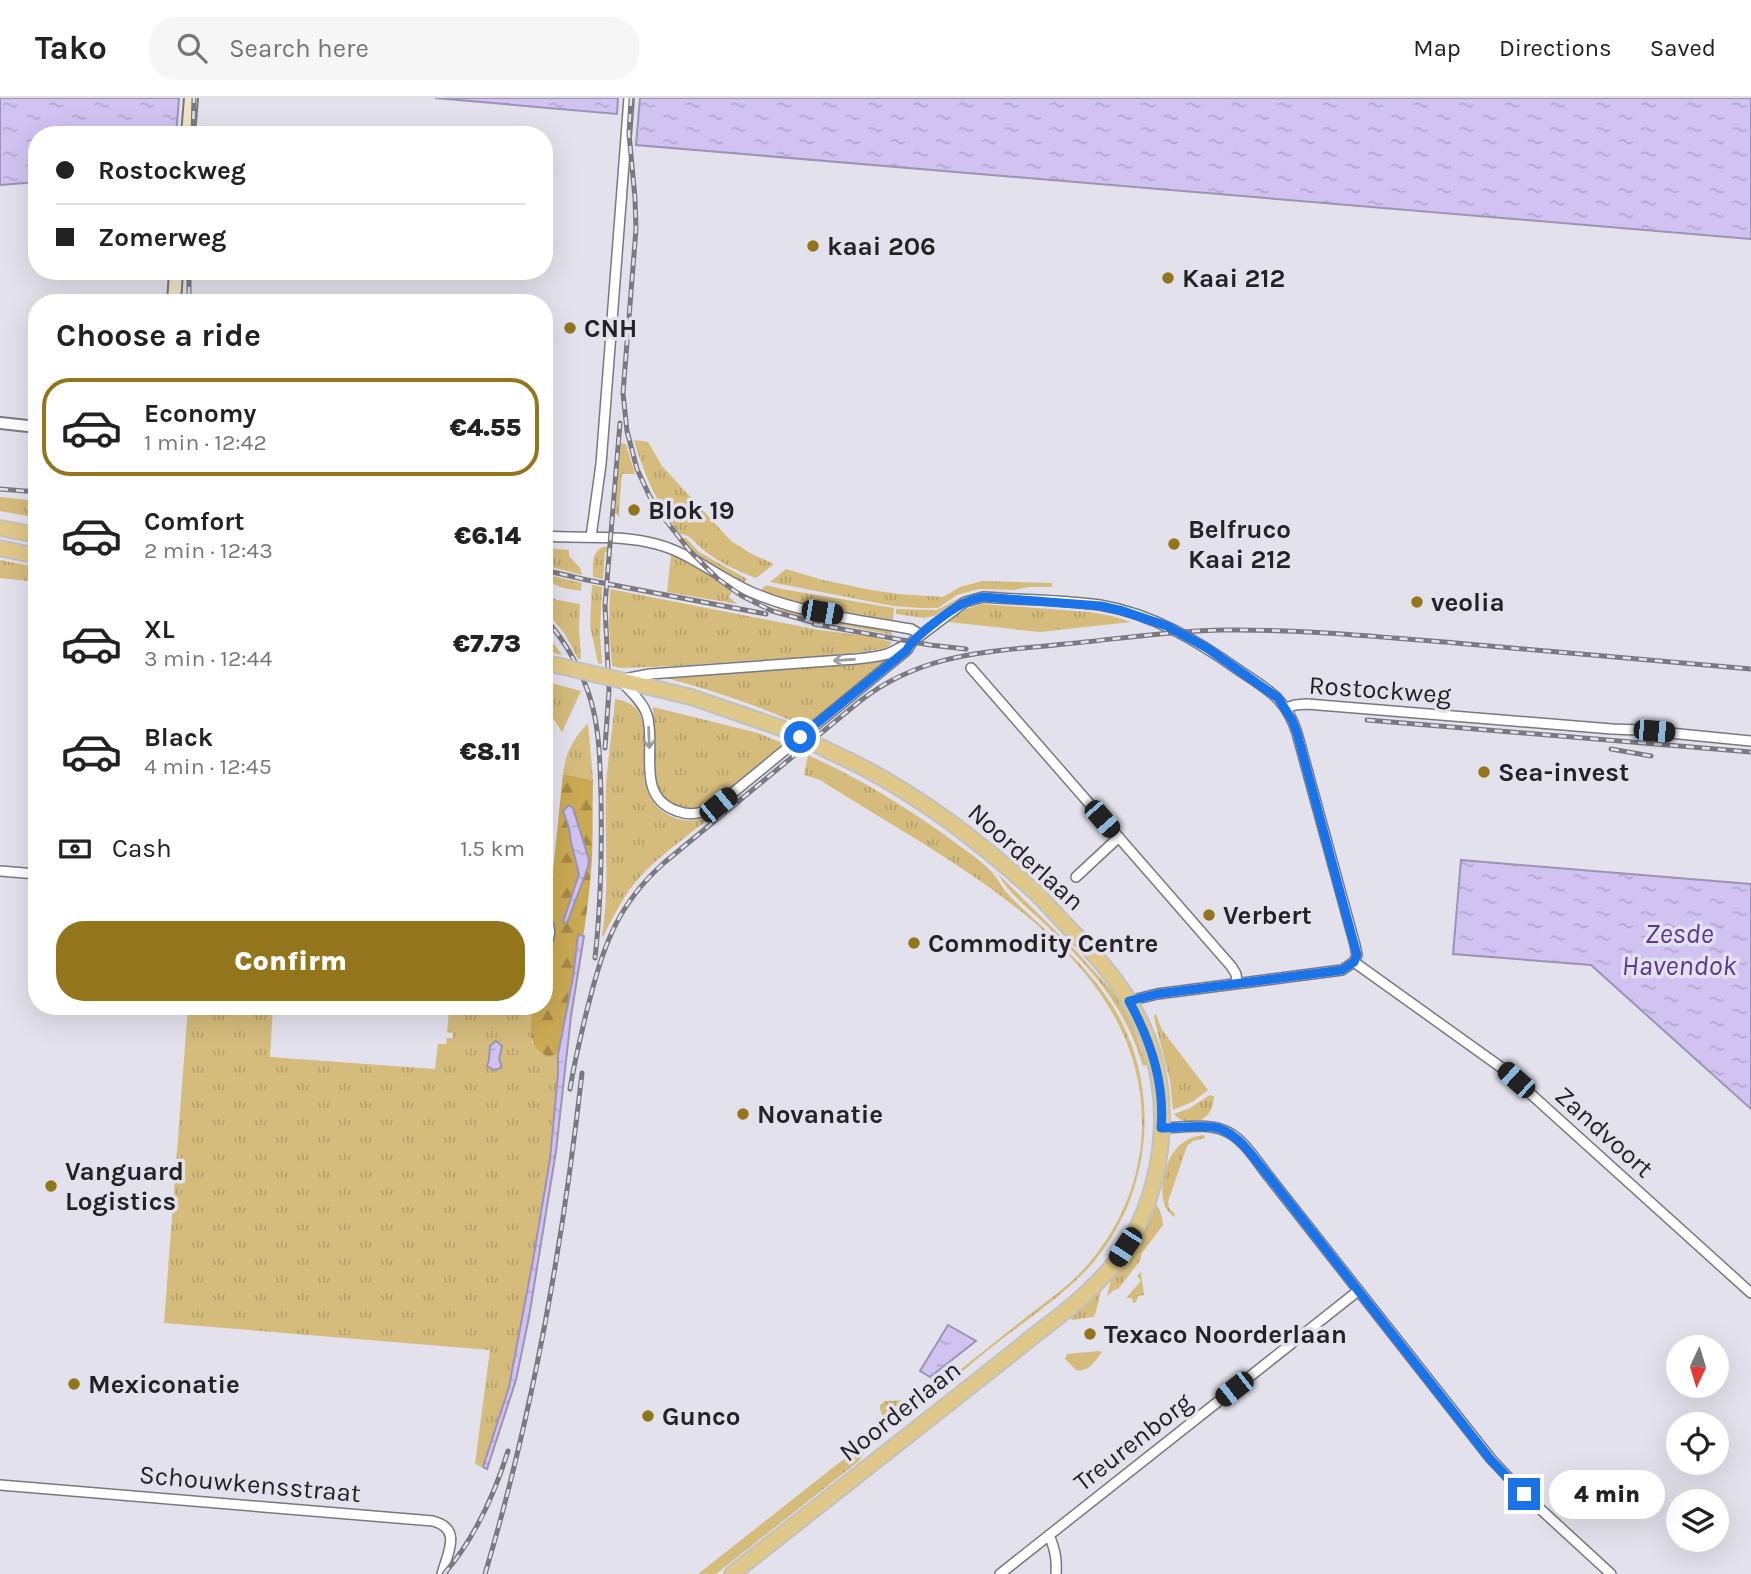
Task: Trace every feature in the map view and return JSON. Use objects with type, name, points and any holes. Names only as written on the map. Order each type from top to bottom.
[{"type":"main road","points":[[189,126],[191,98]]},
{"type":"main road","points":[[0,528],[28,533]]},
{"type":"main road","points":[[0,548],[28,554]]},
{"type":"main road","name":"Noorderlaan","points":[[553,664],[691,697],[784,729],[860,766],[913,796],[957,826],[1037,894],[1099,959],[1116,980],[1143,1025],[1156,1065],[1163,1112],[1157,1172],[1136,1231],[1115,1263],[1091,1289],[1056,1319],[732,1574]]},
{"type":"street","points":[[591,537],[601,464],[629,98]]},
{"type":"street","points":[[0,423],[28,426]]},
{"type":"street","points":[[553,536],[652,542],[668,547],[752,593],[774,601],[797,608],[911,629],[921,635]]},
{"type":"street","name":"Rostockweg","points":[[620,680],[640,702],[648,719],[649,771],[657,797],[664,805],[685,814],[698,814],[718,805],[907,650],[909,644],[956,608],[976,598],[1015,598],[1101,606],[1154,621],[1191,638],[1268,690],[1286,708],[1307,704],[1658,731],[1751,741]]},
{"type":"street","name":"Noorderlaan","points":[[620,680],[650,674],[856,659],[882,655],[909,644]]},
{"type":"street","points":[[971,668],[1231,966],[1237,983]]},
{"type":"street","points":[[1129,1001],[1157,994],[1342,970],[1354,962],[1357,955],[1355,945],[1297,733],[1286,708]]},
{"type":"street","points":[[1076,877],[1119,837]]},
{"type":"street","points":[[0,871],[28,873]]},
{"type":"street","name":"Zandvoort","points":[[1354,962],[1502,1068],[1751,1293]]},
{"type":"street","points":[[1161,1128],[1211,1127],[1224,1130],[1244,1146],[1505,1475],[1611,1574]]},
{"type":"street","name":"Treurenborg","points":[[1000,1574],[1358,1291]]},
{"type":"street","name":"Schouwkensstraat","points":[[0,1485],[433,1521],[444,1525],[450,1534],[451,1545],[442,1574]]},
{"type":"street","points":[[1049,1535],[1057,1559],[1056,1574]]},
{"type":"green space","points":[[634,440],[648,442],[662,466],[731,541],[774,564],[756,578],[718,560],[686,535],[680,534],[652,490]]},
{"type":"green space","points":[[621,443],[626,444],[635,474],[622,474],[620,517],[615,513]]},
{"type":"green space","points":[[0,497],[28,500],[28,516],[0,511]]},
{"type":"green space","points":[[682,538],[686,538],[699,552],[747,579],[744,583],[695,555]]},
{"type":"green space","points":[[603,547],[609,547],[608,552],[605,552],[603,579],[593,577],[593,568],[596,552]]},
{"type":"green space","points":[[553,549],[569,550],[569,556],[580,568],[582,575],[553,567]]},
{"type":"green space","points":[[671,555],[689,562],[734,588],[729,597],[737,604],[667,592]]},
{"type":"green space","points":[[0,560],[28,565],[28,581],[0,578]]},
{"type":"green space","points":[[786,569],[871,590],[943,597],[960,587],[982,581],[1052,583],[1052,587],[979,589],[957,595],[938,608],[920,608],[893,606],[770,582]]},
{"type":"green space","points":[[553,576],[582,583],[581,591],[553,584]]},
{"type":"green space","points":[[592,585],[602,587],[602,664],[598,663],[590,626]]},
{"type":"green space","points":[[766,585],[894,608],[893,620],[806,605],[761,590]]},
{"type":"green space","points":[[610,589],[892,642],[881,649],[848,654],[620,668],[612,666]]},
{"type":"green space","points":[[984,591],[1009,592],[975,594],[962,598],[934,616],[924,618],[896,614],[896,609],[937,610],[961,597]]},
{"type":"green space","points":[[553,598],[580,604],[581,659],[578,659],[565,634],[553,620]]},
{"type":"green space","points":[[982,604],[1090,612],[1131,622],[1040,632],[948,622],[966,609]]},
{"type":"green space","points":[[778,608],[891,630],[893,635],[815,620],[777,610]]},
{"type":"green space","points":[[553,642],[562,655],[553,653]]},
{"type":"green space","points":[[884,658],[886,662],[807,728],[736,699],[662,677],[864,663]]},
{"type":"green space","points":[[553,683],[581,691],[562,732],[553,718]]},
{"type":"green space","points":[[615,699],[633,706],[642,722],[644,774],[651,799],[666,814],[678,819],[711,817],[641,875],[625,897],[603,937],[606,785]]},
{"type":"green space","points":[[653,707],[758,733],[785,744],[717,801],[700,809],[682,808],[661,794],[654,779]]},
{"type":"green space","points":[[588,723],[593,780],[563,774],[571,746]]},
{"type":"green space","points":[[808,755],[844,772],[895,802],[974,857],[991,871],[1009,896],[1083,967],[1114,1008],[1129,1039],[1139,1072],[1144,1106],[1144,1140],[1138,1174],[1128,1206],[1112,1237],[1091,1265],[1056,1297],[893,1424],[884,1417],[880,1405],[885,1401],[911,1400],[929,1394],[1067,1286],[1100,1249],[1120,1217],[1138,1165],[1142,1128],[1138,1079],[1124,1035],[1102,996],[1073,959],[1039,927],[963,869],[820,780],[804,775]]},
{"type":"green space","points":[[563,774],[593,780],[590,883],[567,1044],[548,1057],[536,1047],[531,1029],[532,1015],[553,1015],[553,870]]},
{"type":"green space","points":[[998,874],[1078,953],[1112,991],[1133,1026],[1147,1065],[1143,1066],[1126,1024],[1105,989],[1078,957],[1014,895]]},
{"type":"green space","points":[[1156,1014],[1162,1030],[1208,1090],[1192,1102],[1173,1110],[1170,1081],[1155,1022]]},
{"type":"green space","points":[[187,1015],[272,1015],[270,1057],[435,1069],[438,1044],[446,1044],[447,1038],[453,1038],[453,1033],[447,1032],[449,1015],[532,1015],[532,1043],[567,1044],[556,1151],[529,1317],[516,1380],[487,1469],[475,1464],[490,1350],[164,1323]]},
{"type":"green space","points":[[1210,1095],[1214,1096],[1212,1107],[1201,1120],[1187,1122],[1174,1114],[1190,1108]]},
{"type":"green space","points":[[1204,1135],[1205,1138],[1193,1141],[1187,1146],[1168,1202],[1174,1217],[1165,1207],[1163,1196],[1167,1165],[1174,1151],[1182,1144],[1191,1138]]},
{"type":"green space","points":[[1156,1203],[1163,1225],[1118,1289],[1107,1296],[1111,1280],[1144,1231]]},
{"type":"green space","points":[[1141,1272],[1144,1295],[1138,1296],[1133,1303],[1132,1298],[1126,1298],[1141,1281],[1137,1276]]},
{"type":"green space","points":[[1101,1291],[1093,1317],[1073,1320],[1070,1318]]},
{"type":"green space","points":[[1102,1352],[1085,1370],[1076,1370],[1065,1359],[1067,1354]]},
{"type":"green space","points":[[863,1444],[864,1454],[859,1461],[716,1574],[698,1574]]},
{"type":"water","points":[[0,98],[179,98],[177,126],[28,126],[28,183],[0,185]]},
{"type":"water","points":[[435,98],[618,98],[617,114]]},
{"type":"water","points":[[640,98],[1751,98],[1751,239],[636,145]]},
{"type":"water","points":[[569,805],[573,808],[589,860],[567,923],[563,922],[579,874],[563,811]]},
{"type":"water","name":"Zesde Havendok","points":[[1461,860],[1751,884],[1751,1109],[1591,965],[1453,954]]},
{"type":"water","points":[[578,935],[584,936],[571,1016],[556,1151],[529,1317],[516,1380],[487,1469],[483,1467],[509,1387],[533,1260],[550,1159],[558,1055]]},
{"type":"water","points":[[496,1041],[502,1046],[499,1059],[501,1068],[494,1070],[487,1066],[490,1046]]},
{"type":"water","points":[[948,1325],[976,1341],[930,1377],[920,1371]]},
{"type":"railway","points":[[193,126],[194,98]]},
{"type":"railway","points":[[631,98],[629,134],[636,229],[623,393],[627,431],[637,469],[650,497],[664,518],[689,550],[718,579],[742,596],[772,611],[823,625]]},
{"type":"railway","points":[[189,280],[189,294]]},
{"type":"railway","points":[[605,748],[609,690],[605,605],[620,423]]},
{"type":"railway","points":[[0,489],[28,491]]},
{"type":"railway","points":[[553,572],[766,614]]},
{"type":"railway","points":[[814,624],[966,649]]},
{"type":"railway","points":[[553,628],[578,667],[591,701],[596,725],[600,761],[601,837],[595,958]]},
{"type":"railway","points":[[570,1089],[598,970],[612,931],[633,896],[665,862],[860,701],[884,685],[933,664],[1010,649],[1183,632],[1252,630],[1369,636],[1751,669]]},
{"type":"railway","points":[[1367,720],[1751,752]]},
{"type":"railway","points":[[1611,749],[1651,756]]},
{"type":"railway","points":[[485,1574],[518,1450],[545,1326],[566,1200],[582,1073]]},
{"type":"railway","points":[[444,1574],[465,1546],[482,1516],[508,1451]]},
{"type":"place","name":"kaai 206","points":[[813,246]]},
{"type":"place","name":"Kaai 212","points":[[1168,278]]},
{"type":"place","name":"CNH","points":[[570,328]]},
{"type":"place","name":"Blok 19","points":[[634,510]]},
{"type":"place","name":"Belfruco Kaai 212","points":[[1174,544]]},
{"type":"place","name":"veolia","points":[[1417,602]]},
{"type":"place","name":"Sea-invest","points":[[1484,772]]},
{"type":"place","name":"Verbert","points":[[1209,915]]},
{"type":"place","name":"Commodity Centre","points":[[914,943]]},
{"type":"place","name":"Novanatie","points":[[743,1114]]},
{"type":"place","name":"Vanguard Logistics","points":[[51,1186]]},
{"type":"place","name":"Texaco Noorderlaan","points":[[1090,1334]]},
{"type":"place","name":"Mexiconatie","points":[[74,1384]]},
{"type":"place","name":"Gunco","points":[[648,1416]]},
{"type":"route","points":[[800,737],[907,650],[909,644],[936,622],[965,602],[983,597],[1101,606],[1154,621],[1207,648],[1278,698],[1286,708],[1297,733],[1357,955],[1354,962],[1342,970],[1157,994],[1129,1001],[1143,1025],[1153,1053],[1163,1112],[1161,1128],[1211,1127],[1224,1130],[1244,1146],[1491,1460],[1524,1494]]}]
